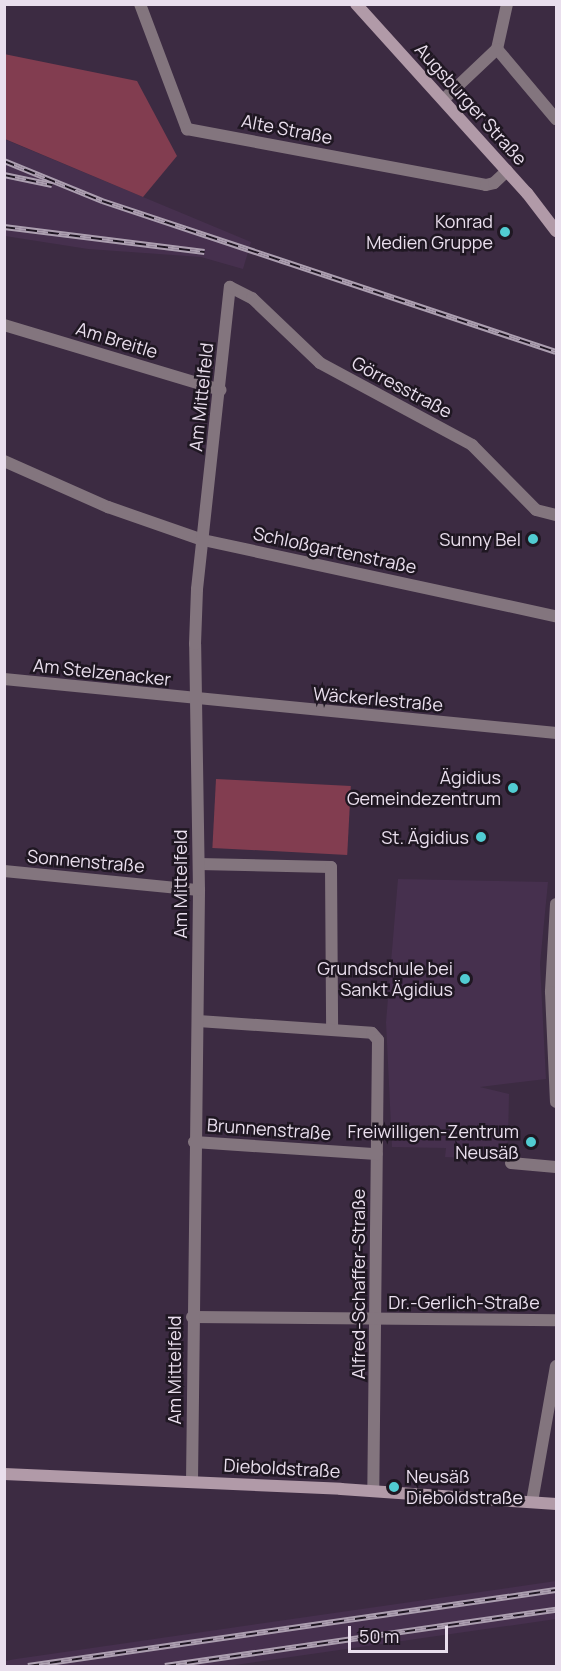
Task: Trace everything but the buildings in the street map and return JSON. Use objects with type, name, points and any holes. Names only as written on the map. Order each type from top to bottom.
[{"type":"street","name":"Alte Straße","points":[[140,4],[187,129],[486,185],[494,183],[507,171]]},
{"type":"street","name":"Augsburger Straße","points":[[356,4],[507,171],[556,231]]},
{"type":"street","points":[[443,100],[497,49],[507,4]]},
{"type":"street","points":[[497,49],[556,119]]},
{"type":"street","name":"Am Mittelfeld","points":[[192,1482],[194,1142],[199,890],[195,700],[197,589],[230,287]]},
{"type":"street","name":"Görresstraße","points":[[230,287],[252,298],[321,363],[472,445],[536,510],[556,515]]},
{"type":"street","name":"Am Breitle","points":[[4,325],[220,390]]},
{"type":"street","name":"Schloßgartenstraße","points":[[4,461],[108,507],[203,540],[556,616]]},
{"type":"street","name":"Am Stelzenacker","points":[[4,679],[195,700]]},
{"type":"street","name":"Wäckerlestraße","points":[[195,700],[556,733]]},
{"type":"street","points":[[198,1021],[332,1029],[331,867],[199,864]]},
{"type":"street","name":"Sonnenstraße","points":[[4,871],[199,890]]},
{"type":"street","points":[[556,904],[550,992],[556,1102]]},
{"type":"street","name":"Alfred-Schaffer-Straße","points":[[332,1029],[372,1033],[378,1040],[373,1491]]},
{"type":"street","name":"Brunnenstraße","points":[[194,1142],[377,1154]]},
{"type":"street","points":[[512,1163],[556,1167]]},
{"type":"street","name":"Dr.-Gerlich-Straße","points":[[192,1317],[556,1320]]},
{"type":"street","points":[[532,1502],[556,1366]]},
{"type":"street","name":"Dieboldstraße","points":[[4,1474],[373,1491],[556,1504]]},
{"type":"shaded area","points":[[4,54],[137,81],[177,156],[143,197],[5,139]]},
{"type":"shaded area","points":[[4,139],[251,242],[243,269],[201,257],[88,249],[5,236]]},
{"type":"shaded area","points":[[216,779],[351,786],[347,855],[212,848]]},
{"type":"shaded area","name":"Grundschule bei Sankt Ägidius","points":[[398,879],[548,882],[540,964],[546,1079],[480,1087],[509,1094],[508,1141],[496,1160],[445,1157],[446,1148],[392,1147],[386,1022]]},
{"type":"shaded area","points":[[556,1581],[556,1619],[228,1666],[5,1666],[5,1661],[16,1659]]},
{"type":"railway","points":[[4,161],[102,201],[556,352]]},
{"type":"railway","points":[[4,175],[52,185]]},
{"type":"railway","points":[[4,227],[204,252]]},
{"type":"railway","points":[[28,1666],[556,1590]]},
{"type":"railway","points":[[165,1666],[556,1610]]},
{"type":"place","name":"Konrad Medien Gruppe","points":[[505,232]]},
{"type":"place","name":"Sunny Bel","points":[[533,539]]},
{"type":"place","name":"Ägidius Gemeindezentrum","points":[[513,788]]},
{"type":"place","name":"St. Ägidius","points":[[481,837]]},
{"type":"place","name":"Grundschule bei Sankt Ägidius","points":[[465,979]]},
{"type":"place","name":"Freiwilligen-Zentrum Neusäß","points":[[531,1142]]},
{"type":"place","name":"Neusäß Dieboldstraße","points":[[394,1487]]}]
